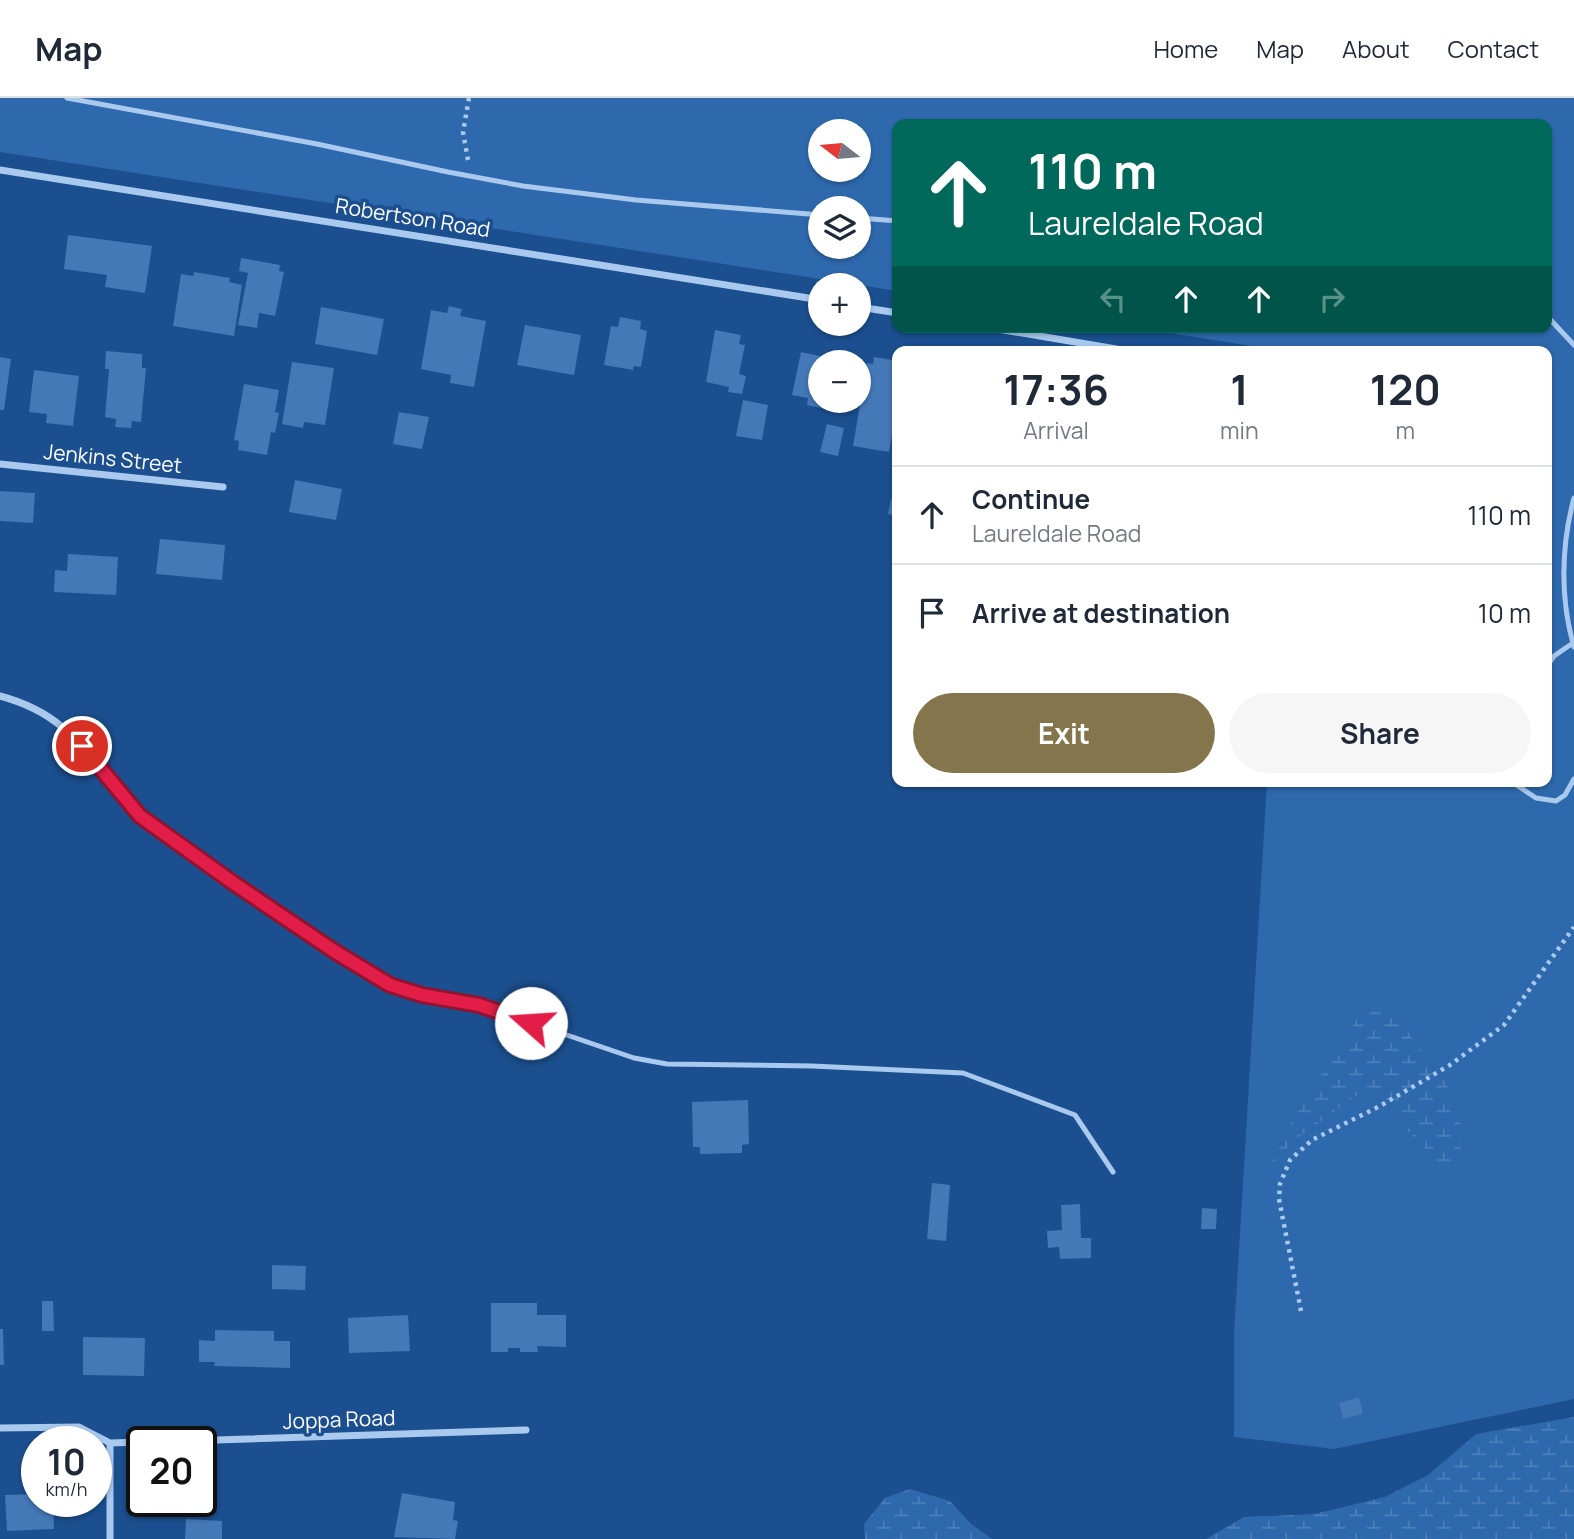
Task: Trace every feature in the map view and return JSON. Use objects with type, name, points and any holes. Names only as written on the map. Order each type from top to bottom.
[{"type":"street","name":"Robertson Road","points":[[0,170],[808,298]]},
{"type":"street","points":[[871,309],[892,312]]},
{"type":"street","points":[[1022,333],[1098,346]]},
{"type":"street","name":"Jenkins Street","points":[[0,464],[223,487]]},
{"type":"street","points":[[0,696],[53,718],[82,746],[111,782]]},
{"type":"street","points":[[0,1428],[21,1428]]},
{"type":"street","name":"Joppa Road","points":[[217,1440],[526,1430]]},
{"type":"street","points":[[110,1517],[110,1539]]},
{"type":"lane","points":[[67,98],[317,144],[523,186],[636,200],[808,214]]},
{"type":"lane","points":[[871,219],[892,221]]},
{"type":"lane","points":[[1552,321],[1574,345]]},
{"type":"lane","points":[[1552,659],[1573,645],[1567,626],[1564,550],[1574,498]]},
{"type":"lane","points":[[1520,787],[1536,798],[1556,801],[1565,795],[1574,779]]},
{"type":"lane","points":[[111,782],[140,816],[334,951],[390,985],[422,995],[479,1005],[634,1058],[667,1064],[812,1066],[963,1073],[1075,1115],[1113,1172]]},
{"type":"path","points":[[469,98],[463,132],[465,151],[474,177]]},
{"type":"path","points":[[1301,1311],[1279,1199],[1280,1184],[1290,1160],[1312,1140],[1380,1106],[1450,1065],[1504,1025],[1574,927]]},
{"type":"green space","points":[[0,98],[1574,98],[1574,1399],[1334,1449],[1234,1437],[1234,1333],[1267,787],[1552,787],[1552,346],[1252,346],[1170,333],[1552,333],[1552,119],[892,119],[892,290],[871,287],[871,273],[808,273],[808,277],[0,152]]},
{"type":"green space","points":[[1388,1005],[1446,1083],[1461,1126],[1460,1166],[1454,1173],[1434,1158],[1406,1129],[1380,1090],[1368,1087],[1291,1143],[1269,1169],[1287,1129],[1357,1019]]},
{"type":"green space","points":[[1574,1417],[1574,1539],[1206,1539],[1244,1517],[1314,1514],[1385,1497],[1428,1475],[1476,1434]]},
{"type":"green space","points":[[910,1489],[950,1501],[971,1524],[992,1539],[865,1539],[864,1524],[885,1498]]},
{"type":"building","points":[[68,235],[152,246],[145,293],[105,287],[107,275],[64,269]]},
{"type":"building","points":[[241,258],[280,265],[279,271],[284,272],[275,316],[259,313],[257,328],[238,325],[248,273],[239,271]]},
{"type":"building","points":[[194,272],[230,278],[229,282],[242,285],[234,336],[173,326],[181,274],[193,276]]},
{"type":"building","points":[[449,306],[462,309],[460,316],[486,321],[474,387],[450,383],[451,375],[421,369],[431,310],[447,313]]},
{"type":"building","points":[[321,307],[384,319],[377,355],[315,344]]},
{"type":"building","points":[[620,317],[641,321],[640,329],[647,331],[641,367],[634,366],[633,370],[604,365],[611,326],[618,327]]},
{"type":"building","points":[[525,325],[581,335],[574,375],[517,365]]},
{"type":"building","points":[[715,330],[741,335],[739,344],[745,345],[739,374],[746,376],[742,394],[728,392],[729,387],[706,382]]},
{"type":"building","points":[[106,351],[142,354],[142,368],[146,368],[141,422],[132,421],[131,428],[115,427],[116,419],[105,417],[109,369],[105,369]]},
{"type":"building","points":[[801,352],[808,353],[808,398],[792,395]]},
{"type":"building","points":[[0,357],[11,359],[4,410],[0,410]]},
{"type":"building","points":[[874,357],[892,360],[892,435],[889,452],[853,446],[859,413],[871,413],[871,364]]},
{"type":"building","points":[[292,362],[334,368],[325,425],[304,422],[303,428],[282,424]]},
{"type":"building","points":[[34,370],[79,376],[73,426],[46,423],[47,414],[29,412]]},
{"type":"building","points":[[244,384],[279,390],[275,412],[279,413],[275,433],[271,432],[267,455],[238,450],[239,441],[234,440]]},
{"type":"building","points":[[743,400],[768,405],[762,440],[736,436]]},
{"type":"building","points":[[399,412],[429,417],[422,449],[393,444]]},
{"type":"building","points":[[827,424],[844,428],[838,456],[820,452]]},
{"type":"building","points":[[295,480],[342,489],[336,520],[289,512]]},
{"type":"building","points":[[0,491],[35,493],[33,523],[0,521]]},
{"type":"building","points":[[891,499],[892,515],[888,514]]},
{"type":"building","points":[[160,539],[225,545],[222,580],[156,574]]},
{"type":"building","points":[[68,554],[118,557],[116,595],[54,592],[55,570],[67,571]]},
{"type":"building","points":[[748,1100],[749,1144],[742,1145],[742,1153],[700,1154],[700,1147],[693,1147],[692,1102]]},
{"type":"building","points":[[932,1183],[950,1185],[946,1241],[927,1239]]},
{"type":"building","points":[[1080,1204],[1081,1238],[1091,1238],[1091,1258],[1060,1259],[1059,1247],[1048,1248],[1047,1231],[1062,1230],[1061,1205]]},
{"type":"building","points":[[1202,1208],[1217,1209],[1216,1229],[1201,1229]]},
{"type":"building","points":[[272,1265],[306,1266],[305,1290],[272,1289]]},
{"type":"building","points":[[42,1301],[53,1301],[54,1331],[42,1331]]},
{"type":"building","points":[[491,1303],[537,1303],[537,1315],[566,1315],[566,1347],[537,1346],[538,1352],[520,1352],[520,1348],[508,1348],[508,1352],[491,1352]]},
{"type":"building","points":[[408,1315],[410,1351],[349,1353],[348,1318]]},
{"type":"building","points":[[0,1329],[3,1329],[4,1365],[0,1365]]},
{"type":"building","points":[[215,1330],[274,1331],[274,1341],[290,1341],[290,1368],[214,1366],[215,1362],[199,1362],[199,1340],[215,1341]]},
{"type":"building","points":[[83,1337],[145,1338],[144,1376],[83,1375]]},
{"type":"building","points":[[1359,1397],[1363,1414],[1343,1419],[1339,1403]]},
{"type":"building","points":[[402,1493],[455,1502],[453,1520],[458,1521],[455,1539],[394,1537]]},
{"type":"building","points":[[21,1494],[21,1517],[54,1517],[54,1529],[7,1531],[5,1495]]},
{"type":"building","points":[[186,1519],[222,1521],[222,1539],[185,1539]]},
{"type":"route","points":[[82,746],[140,816],[334,951],[390,985],[422,995],[479,1005],[531,1023]]}]
